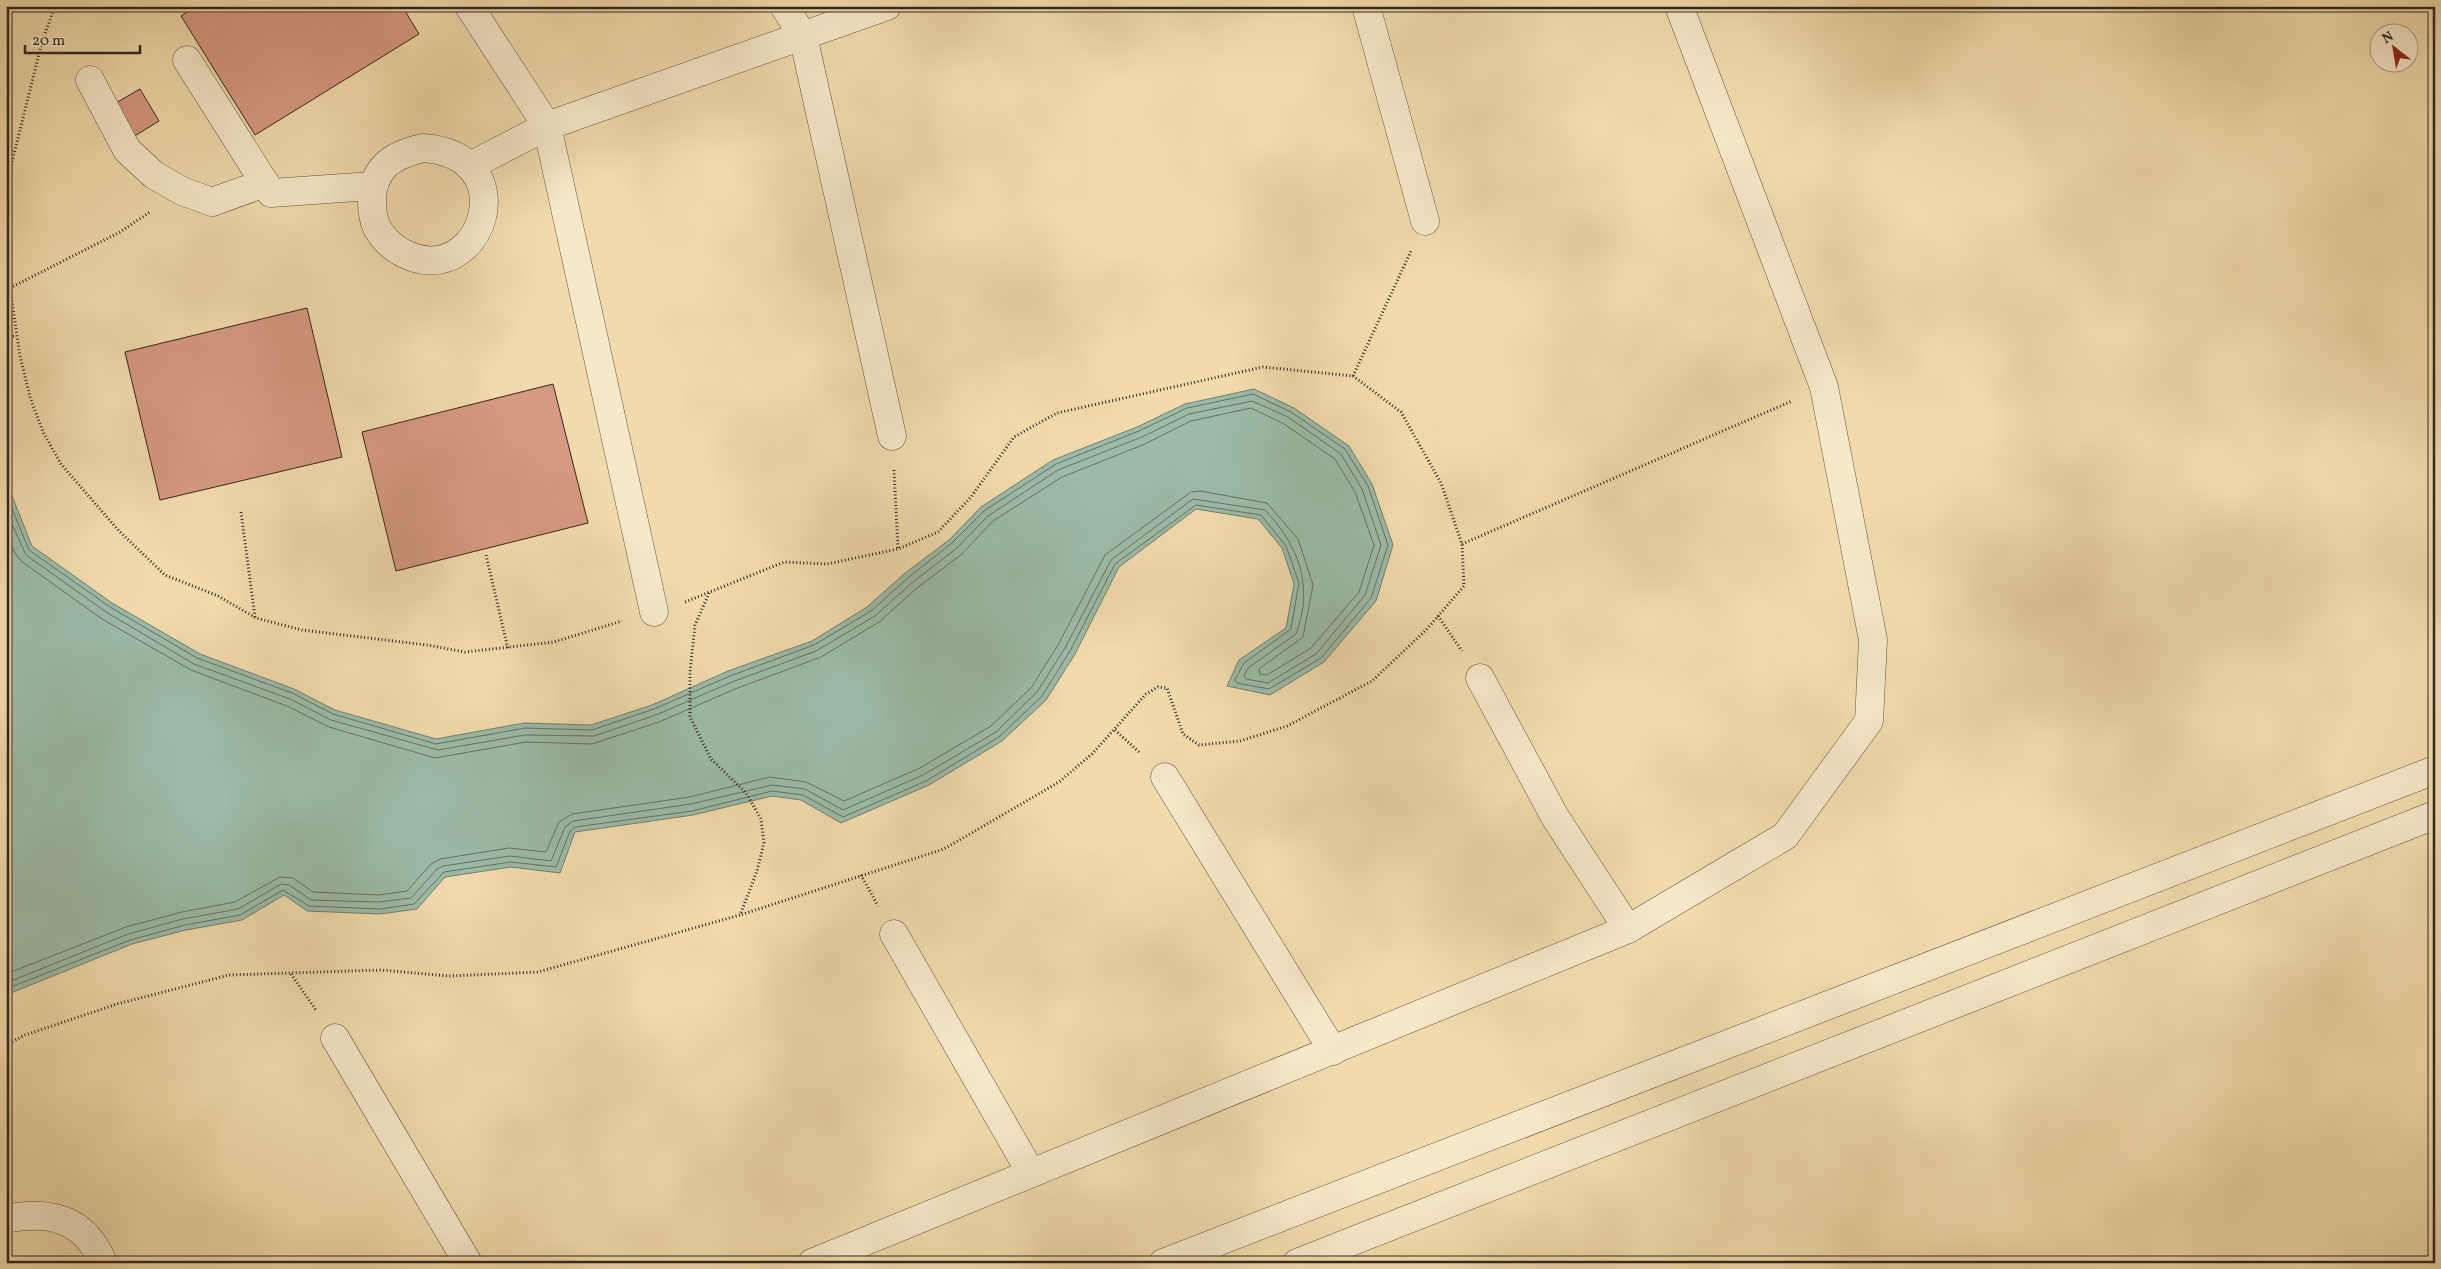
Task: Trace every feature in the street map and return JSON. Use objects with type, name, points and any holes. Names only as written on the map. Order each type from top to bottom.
[{"type":"street","points":[[470,6],[547,126],[654,612]]},
{"type":"street","points":[[784,6],[803,36],[892,436]]},
{"type":"street","points":[[470,166],[547,126],[887,6]]},
{"type":"street","points":[[1366,6],[1425,221]]},
{"type":"street","points":[[812,1263],[1628,930],[1785,836],[1869,721],[1873,640],[1824,387],[1679,6]]},
{"type":"street","points":[[187,60],[271,193],[372,186]]},
{"type":"street","points":[[90,80],[127,150],[154,175],[182,192],[212,202],[264,183]]},
{"type":"street","points":[[423,148],[441,149],[457,155],[470,166],[480,181],[485,200],[483,219],[469,241],[459,250],[442,259],[422,260],[403,254],[388,243],[376,227],[372,208],[372,186],[383,166],[407,152],[423,148]]},
{"type":"street","points":[[1480,678],[1555,817],[1628,930]]},
{"type":"street","points":[[1163,1263],[2435,770]]},
{"type":"street","points":[[1166,777],[1333,1051]]},
{"type":"street","points":[[1297,1263],[2435,815]]},
{"type":"street","points":[[894,934],[1031,1173]]},
{"type":"street","points":[[335,1038],[468,1263]]},
{"type":"street","points":[[6,1219],[31,1214],[57,1217],[79,1229],[96,1248],[103,1263]]},
{"type":"path","points":[[6,1045],[25,1035],[167,990],[229,975],[381,970],[449,976],[538,972],[740,915],[944,849],[1059,782],[1092,754],[1146,694],[1158,687],[1167,688],[1183,734],[1199,745],[1240,741],[1287,726],[1372,681],[1438,616],[1464,586],[1462,544],[1441,483],[1401,412],[1354,376],[1263,367],[1057,413],[1014,437],[971,497],[938,532],[898,549],[827,564],[784,562],[636,619],[610,623],[554,642],[508,649],[466,652],[427,645],[302,630],[256,618],[218,596],[165,575],[119,531],[78,486],[61,464],[43,432],[30,397],[16,336],[10,288],[7,223],[12,162],[42,42],[55,6]]},
{"type":"path","points":[[10,288],[120,232],[182,192]]},
{"type":"path","points":[[1354,376],[1425,221]]},
{"type":"path","points":[[6,337],[16,336]]},
{"type":"path","points":[[1462,544],[1824,387]]},
{"type":"path","points":[[892,436],[898,549]]},
{"type":"path","points":[[241,512],[256,618]]},
{"type":"path","points":[[486,555],[508,649]]},
{"type":"path","points":[[710,591],[695,625],[690,672],[690,717],[711,759],[746,793],[761,819],[764,843],[757,871],[740,915]]},
{"type":"path","points":[[1438,616],[1480,678]]},
{"type":"path","points":[[290,973],[335,1038]]},
{"type":"shaded area","points":[[31,1257],[39,1258],[48,1263],[18,1263]]},
{"type":"water","points":[[1254,389],[1294,408],[1349,446],[1372,484],[1393,545],[1376,601],[1324,662],[1270,695],[1227,686],[1239,660],[1286,628],[1294,584],[1282,548],[1258,519],[1196,509],[1119,567],[1075,654],[1046,700],[1002,741],[929,785],[841,823],[801,800],[772,796],[693,815],[575,832],[560,873],[511,867],[445,877],[417,909],[380,914],[307,911],[284,895],[242,920],[186,930],[132,944],[6,995],[6,481],[32,546],[112,603],[200,654],[294,689],[335,710],[436,739],[524,723],[591,725],[652,705],[728,671],[812,641],[867,607],[905,573],[949,540],[981,507],[1053,460],[1137,427],[1185,404]]},
{"type":"building","points":[[196,6],[402,6],[419,34],[255,135],[181,16]]},
{"type":"building","points":[[140,89],[159,121],[133,137],[114,104]]},
{"type":"building","points":[[307,308],[342,457],[160,500],[125,352]]},
{"type":"building","points":[[553,384],[588,523],[396,571],[362,432]]}]
